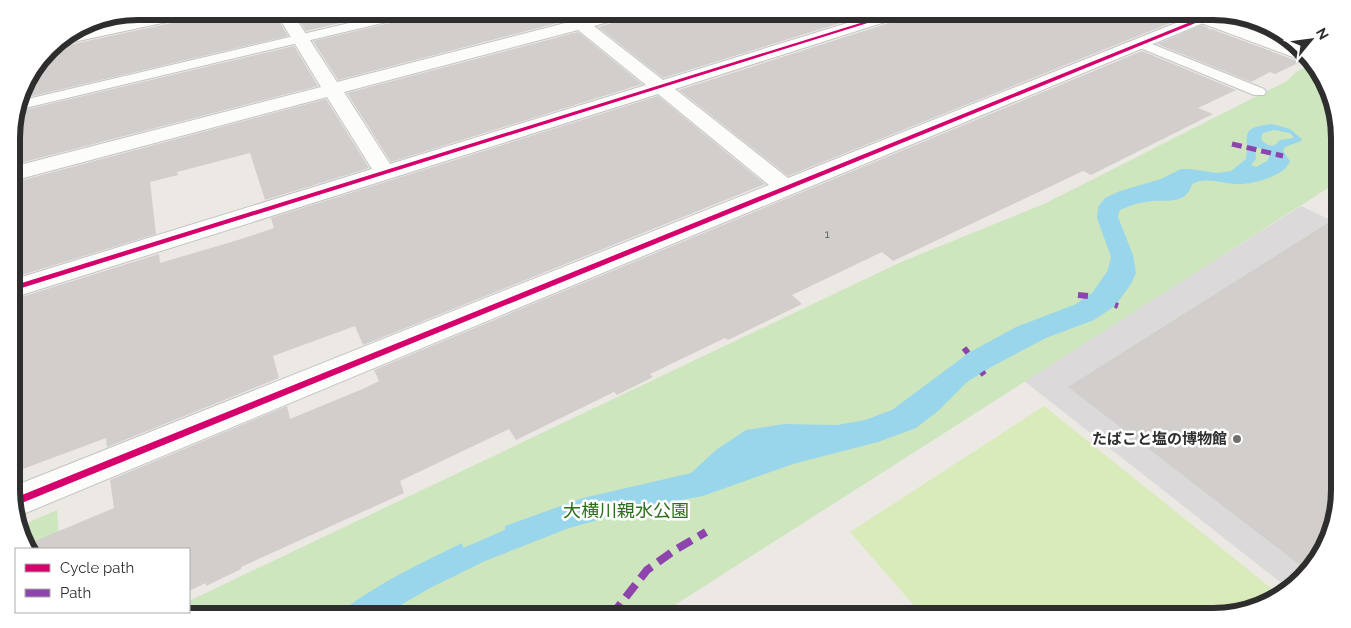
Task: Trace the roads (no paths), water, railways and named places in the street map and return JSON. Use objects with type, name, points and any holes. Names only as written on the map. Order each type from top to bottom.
[{"type":"street","points":[[80,36],[153,20]]},
{"type":"street","points":[[289,20],[385,173]]},
{"type":"street","points":[[576,20],[787,188]]},
{"type":"street","points":[[20,172],[596,20]]},
{"type":"street","points":[[20,287],[660,87],[854,20]]},
{"type":"street","points":[[21,500],[1142,44],[1189,20]]},
{"type":"street","points":[[1217,20],[1286,48]]},
{"type":"lane","points":[[25,104],[378,20]]},
{"type":"lane","points":[[1142,44],[1260,92]]},
{"type":"water","points":[[1272,124],[1290,129],[1302,139],[1285,147],[1283,151],[1290,161],[1283,170],[1276,175],[1256,182],[1233,184],[1209,180],[1197,182],[1192,184],[1186,195],[1176,200],[1144,202],[1120,210],[1118,217],[1133,255],[1136,273],[1131,284],[1115,306],[1094,320],[1046,338],[993,366],[967,382],[938,411],[916,428],[878,442],[793,464],[703,496],[654,505],[569,528],[485,561],[432,587],[396,608],[346,608],[370,591],[400,574],[462,543],[463,548],[505,530],[505,526],[583,498],[691,473],[716,450],[746,430],[784,424],[837,425],[865,420],[892,410],[970,352],[1016,327],[1076,304],[1092,293],[1108,270],[1111,257],[1097,218],[1098,207],[1105,198],[1120,191],[1161,179],[1181,169],[1217,173],[1231,171],[1246,159],[1247,134],[1254,128]],"holes":[[[1274,130],[1290,133],[1294,138],[1280,140],[1275,145],[1266,144],[1261,138],[1263,133]],[[1255,147],[1266,150],[1270,155],[1267,161],[1256,167],[1251,165],[1256,159]]]},
{"type":"place","name":"たばこと塩の博物館","points":[[1237,439]]},
{"type":"park label","name":"大横川親水公園","points":[[626,510]]}]
